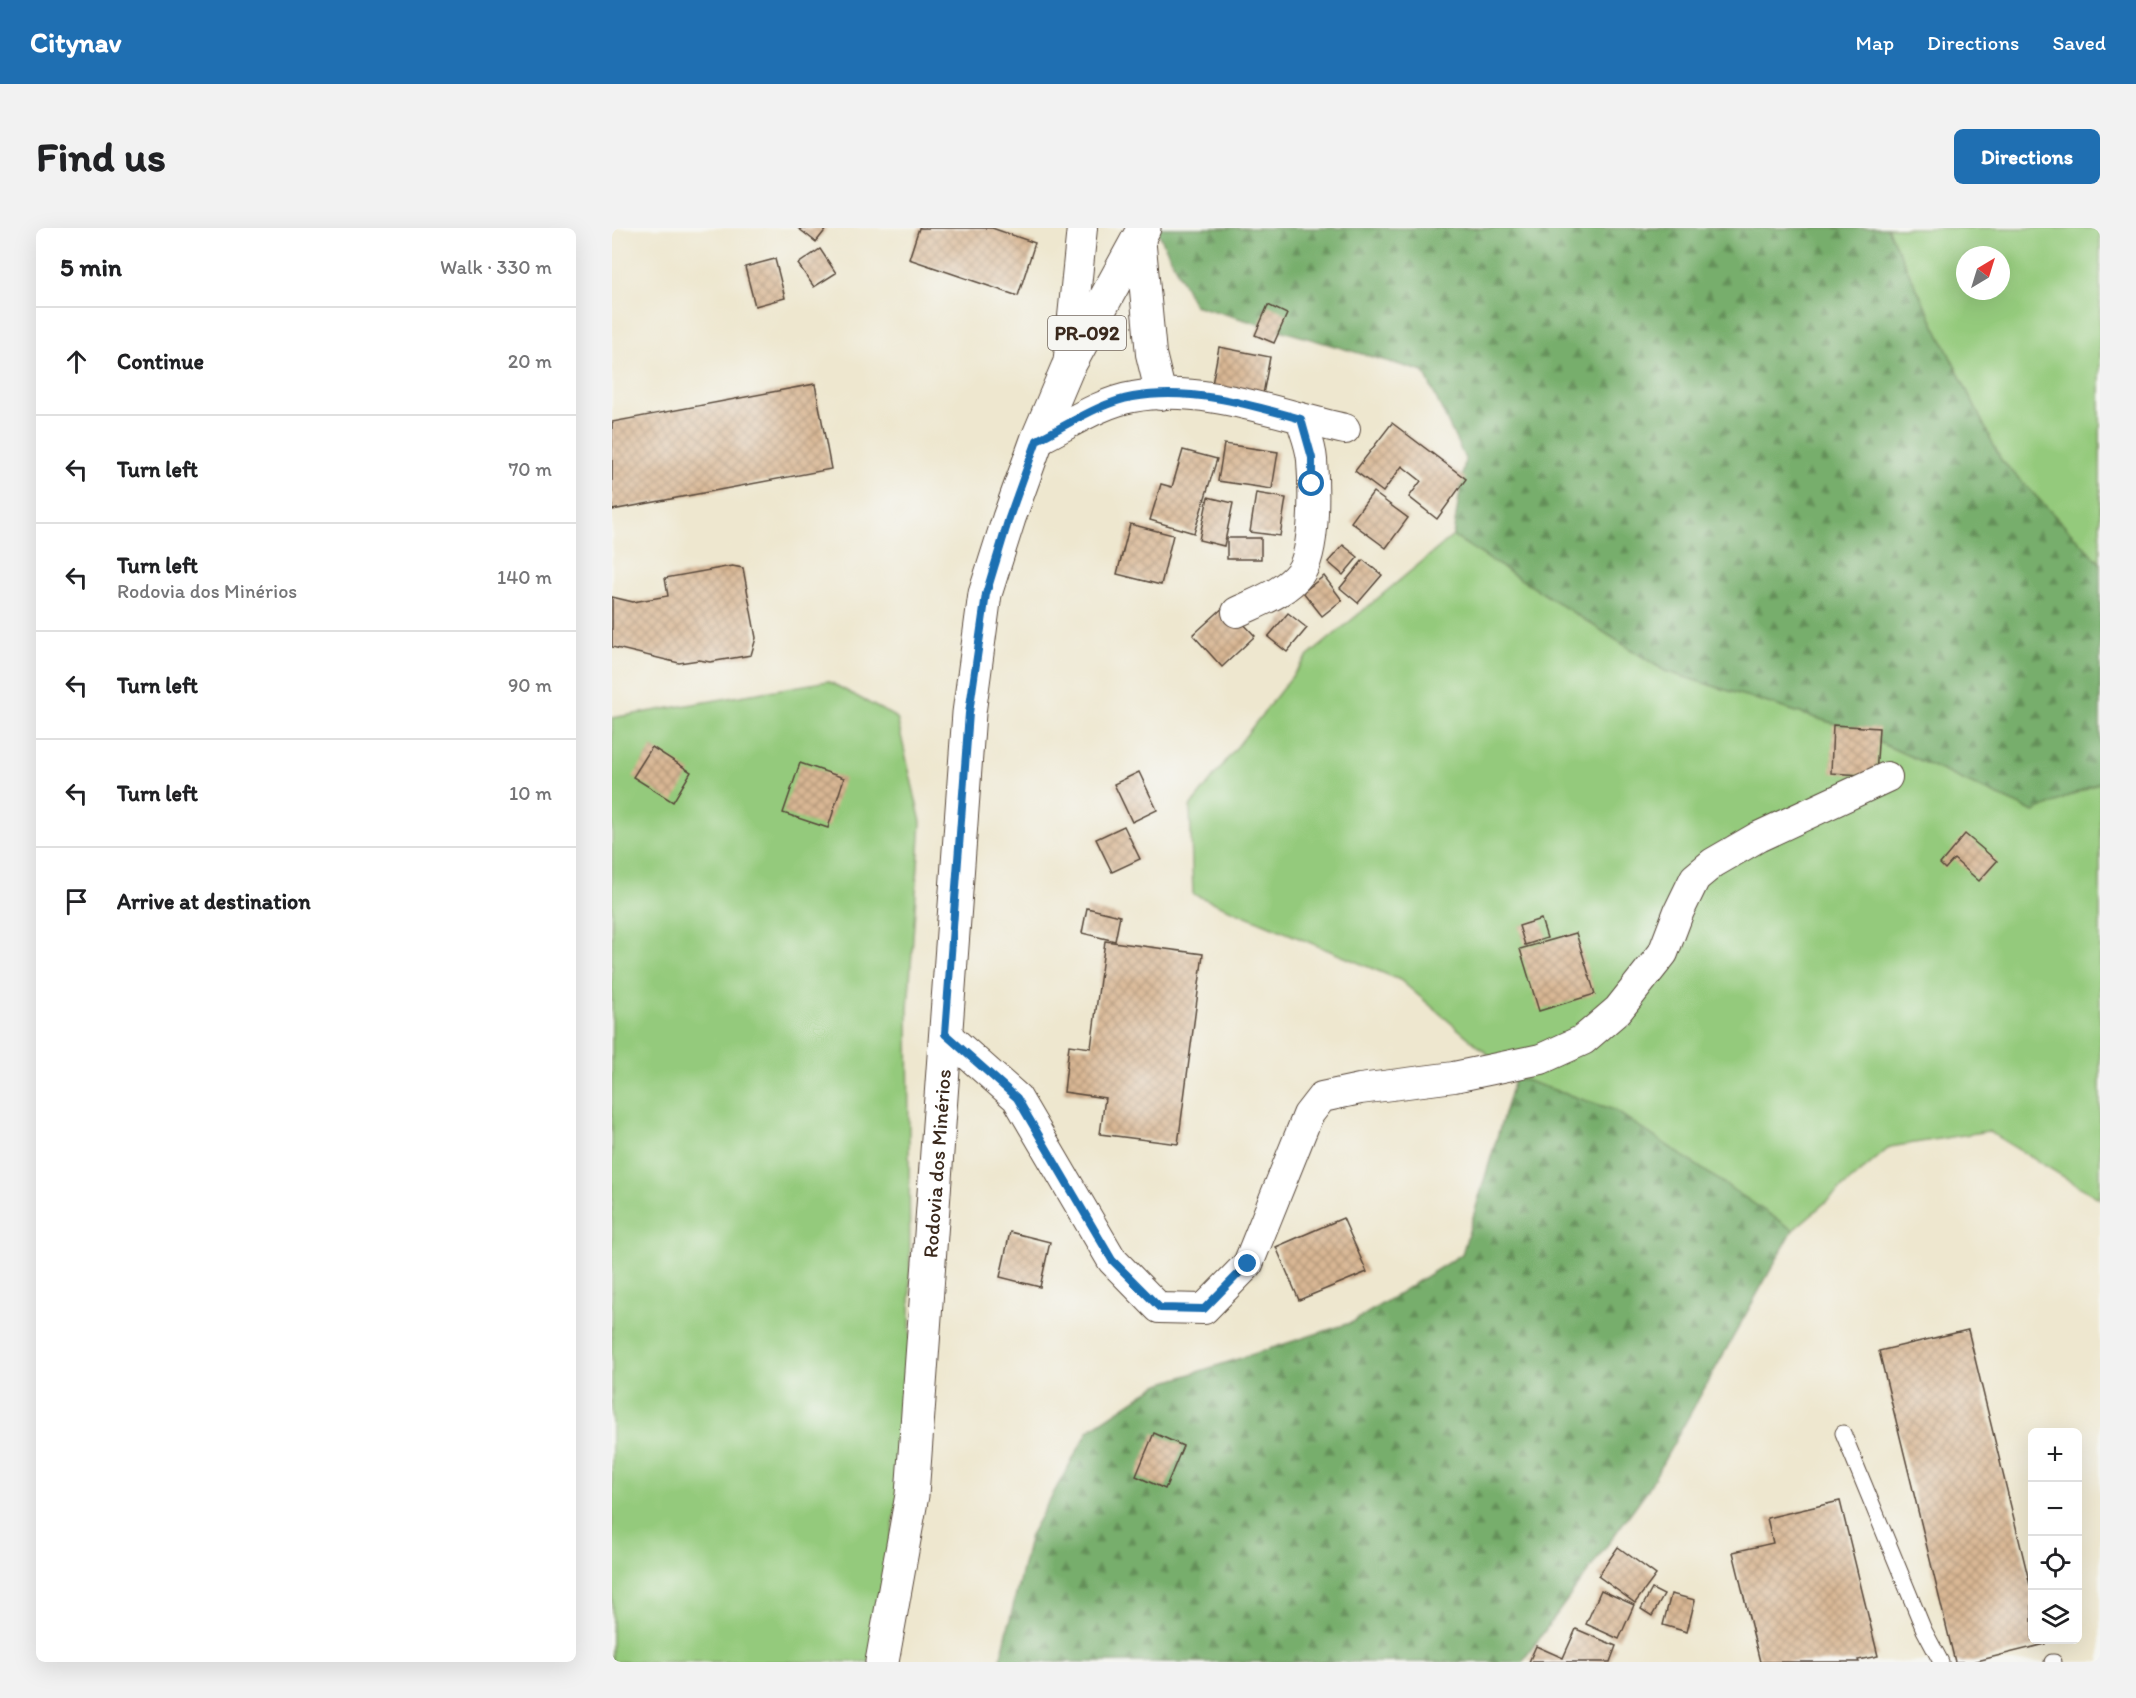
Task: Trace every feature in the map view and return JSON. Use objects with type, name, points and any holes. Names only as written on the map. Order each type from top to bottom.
[{"type":"main road","name":"Rodovia dos Minérios","points":[[882,1662],[912,1496],[969,713],[986,594],[1009,518],[1037,440],[1067,369],[1142,232]]},
{"type":"street","points":[[1067,369],[1082,228]]},
{"type":"street","points":[[1142,232],[1151,354],[1161,394]]},
{"type":"street","points":[[1037,440],[1107,405],[1132,397],[1161,394],[1231,400],[1345,429]]},
{"type":"street","points":[[1238,612],[1284,587],[1299,574],[1306,561],[1311,541],[1312,458],[1301,419]]},
{"type":"street","points":[[945,1034],[1017,1098],[1112,1260],[1160,1308],[1204,1309],[1248,1264],[1308,1115],[1322,1097],[1360,1089],[1454,1077],[1540,1059],[1583,1040],[1618,1011],[1663,953],[1695,878],[1713,863],[1758,837],[1887,777]]},
{"type":"lane","points":[[1843,1433],[1924,1630],[1941,1662]]},
{"type":"green space","points":[[1156,228],[1887,228],[2001,460],[2100,563],[2100,782],[2034,812],[1845,727],[1665,671],[1453,536],[1465,459],[1424,372],[1194,305]]},
{"type":"green space","points":[[1887,228],[2100,228],[2100,563],[2001,460]]},
{"type":"green space","points":[[1453,536],[1665,671],[1845,727],[2034,812],[2100,782],[2100,1199],[1988,1131],[1890,1147],[1793,1230],[1614,1110],[1515,1077],[1400,980],[1193,894],[1190,807],[1307,657]]},
{"type":"green space","points":[[828,681],[897,718],[921,822],[908,1009],[911,1421],[870,1662],[612,1662],[612,718]]},
{"type":"green space","points":[[1515,1077],[1614,1110],[1793,1230],[1648,1489],[1522,1662],[1000,1662],[1030,1535],[1089,1430],[1157,1385],[1353,1322],[1462,1254]]},
{"type":"building","points":[[798,228],[827,228],[816,242]]},
{"type":"building","points":[[919,228],[992,228],[1035,243],[1018,296],[909,259]]},
{"type":"building","points":[[820,249],[836,273],[814,287],[798,264]]},
{"type":"building","points":[[775,259],[785,298],[755,306],[745,267]]},
{"type":"building","points":[[1268,305],[1287,314],[1274,343],[1255,335]]},
{"type":"building","points":[[1219,347],[1270,357],[1261,405],[1210,395]]},
{"type":"building","points":[[815,384],[831,469],[612,510],[612,422]]},
{"type":"building","points":[[1392,423],[1466,479],[1437,519],[1409,497],[1421,481],[1402,466],[1383,492],[1355,471]]},
{"type":"building","points":[[1224,444],[1278,452],[1272,489],[1218,481]]},
{"type":"building","points":[[1183,450],[1217,459],[1194,533],[1150,520],[1161,484],[1172,487]]},
{"type":"building","points":[[1373,492],[1408,518],[1386,548],[1351,522]]},
{"type":"building","points":[[1256,493],[1286,498],[1280,536],[1250,532]]},
{"type":"building","points":[[1208,497],[1233,503],[1224,546],[1199,540]]},
{"type":"building","points":[[1130,524],[1173,535],[1161,585],[1117,574]]},
{"type":"building","points":[[1227,538],[1261,538],[1261,559],[1227,559]]},
{"type":"building","points":[[1343,545],[1358,557],[1343,575],[1328,562]]},
{"type":"building","points":[[1363,560],[1382,575],[1358,603],[1340,588]]},
{"type":"building","points":[[732,566],[743,568],[756,638],[751,655],[710,662],[699,660],[679,663],[612,647],[612,597],[633,602],[668,596],[665,578]]},
{"type":"building","points":[[1324,576],[1342,600],[1322,616],[1303,592]]},
{"type":"building","points":[[1226,605],[1255,636],[1222,667],[1193,635]]},
{"type":"building","points":[[1288,613],[1307,628],[1287,652],[1268,637]]},
{"type":"building","points":[[1833,725],[1879,728],[1876,776],[1831,773]]},
{"type":"building","points":[[652,747],[691,772],[673,802],[633,777]]},
{"type":"building","points":[[800,763],[844,778],[828,828],[783,813]]},
{"type":"building","points":[[1139,772],[1157,810],[1132,822],[1114,784]]},
{"type":"building","points":[[1124,826],[1140,859],[1112,872],[1096,839]]},
{"type":"building","points":[[1965,834],[1997,861],[1979,881],[1954,859],[1945,869],[1940,864]]},
{"type":"building","points":[[1087,908],[1120,916],[1115,941],[1082,933]]},
{"type":"building","points":[[1541,919],[1547,938],[1525,945],[1519,926]]},
{"type":"building","points":[[1576,933],[1595,994],[1539,1011],[1520,949]]},
{"type":"building","points":[[1105,941],[1203,954],[1178,1144],[1100,1134],[1105,1098],[1064,1092],[1069,1045],[1091,1048]]},
{"type":"building","points":[[1343,1218],[1367,1272],[1299,1300],[1276,1247]]},
{"type":"building","points":[[1010,1232],[1050,1242],[1040,1287],[1000,1277]]},
{"type":"building","points":[[1968,1330],[2028,1577],[2028,1644],[2045,1644],[1973,1662],[1955,1662],[1879,1351]]},
{"type":"building","points":[[1154,1433],[1183,1446],[1165,1489],[1136,1476]]},
{"type":"building","points":[[1840,1501],[1878,1656],[1858,1660],[1859,1662],[1760,1662],[1733,1552],[1773,1543],[1767,1518]]},
{"type":"building","points":[[1618,1547],[1656,1575],[1635,1603],[1598,1576]]},
{"type":"building","points":[[1652,1589],[1664,1595],[1652,1616],[1641,1609]]},
{"type":"building","points":[[1601,1590],[1634,1605],[1619,1639],[1586,1624]]},
{"type":"building","points":[[1671,1594],[1695,1600],[1687,1632],[1663,1625]]},
{"type":"building","points":[[1576,1629],[1616,1646],[1610,1662],[1529,1662],[1536,1646],[1563,1658]]},
{"type":"route","points":[[1248,1264],[1204,1309],[1160,1308],[1112,1260],[1017,1098],[945,1034],[969,713],[986,594],[1009,518],[1037,440],[1107,405],[1132,397],[1161,394],[1231,400],[1301,419],[1312,458],[1312,484]]}]
